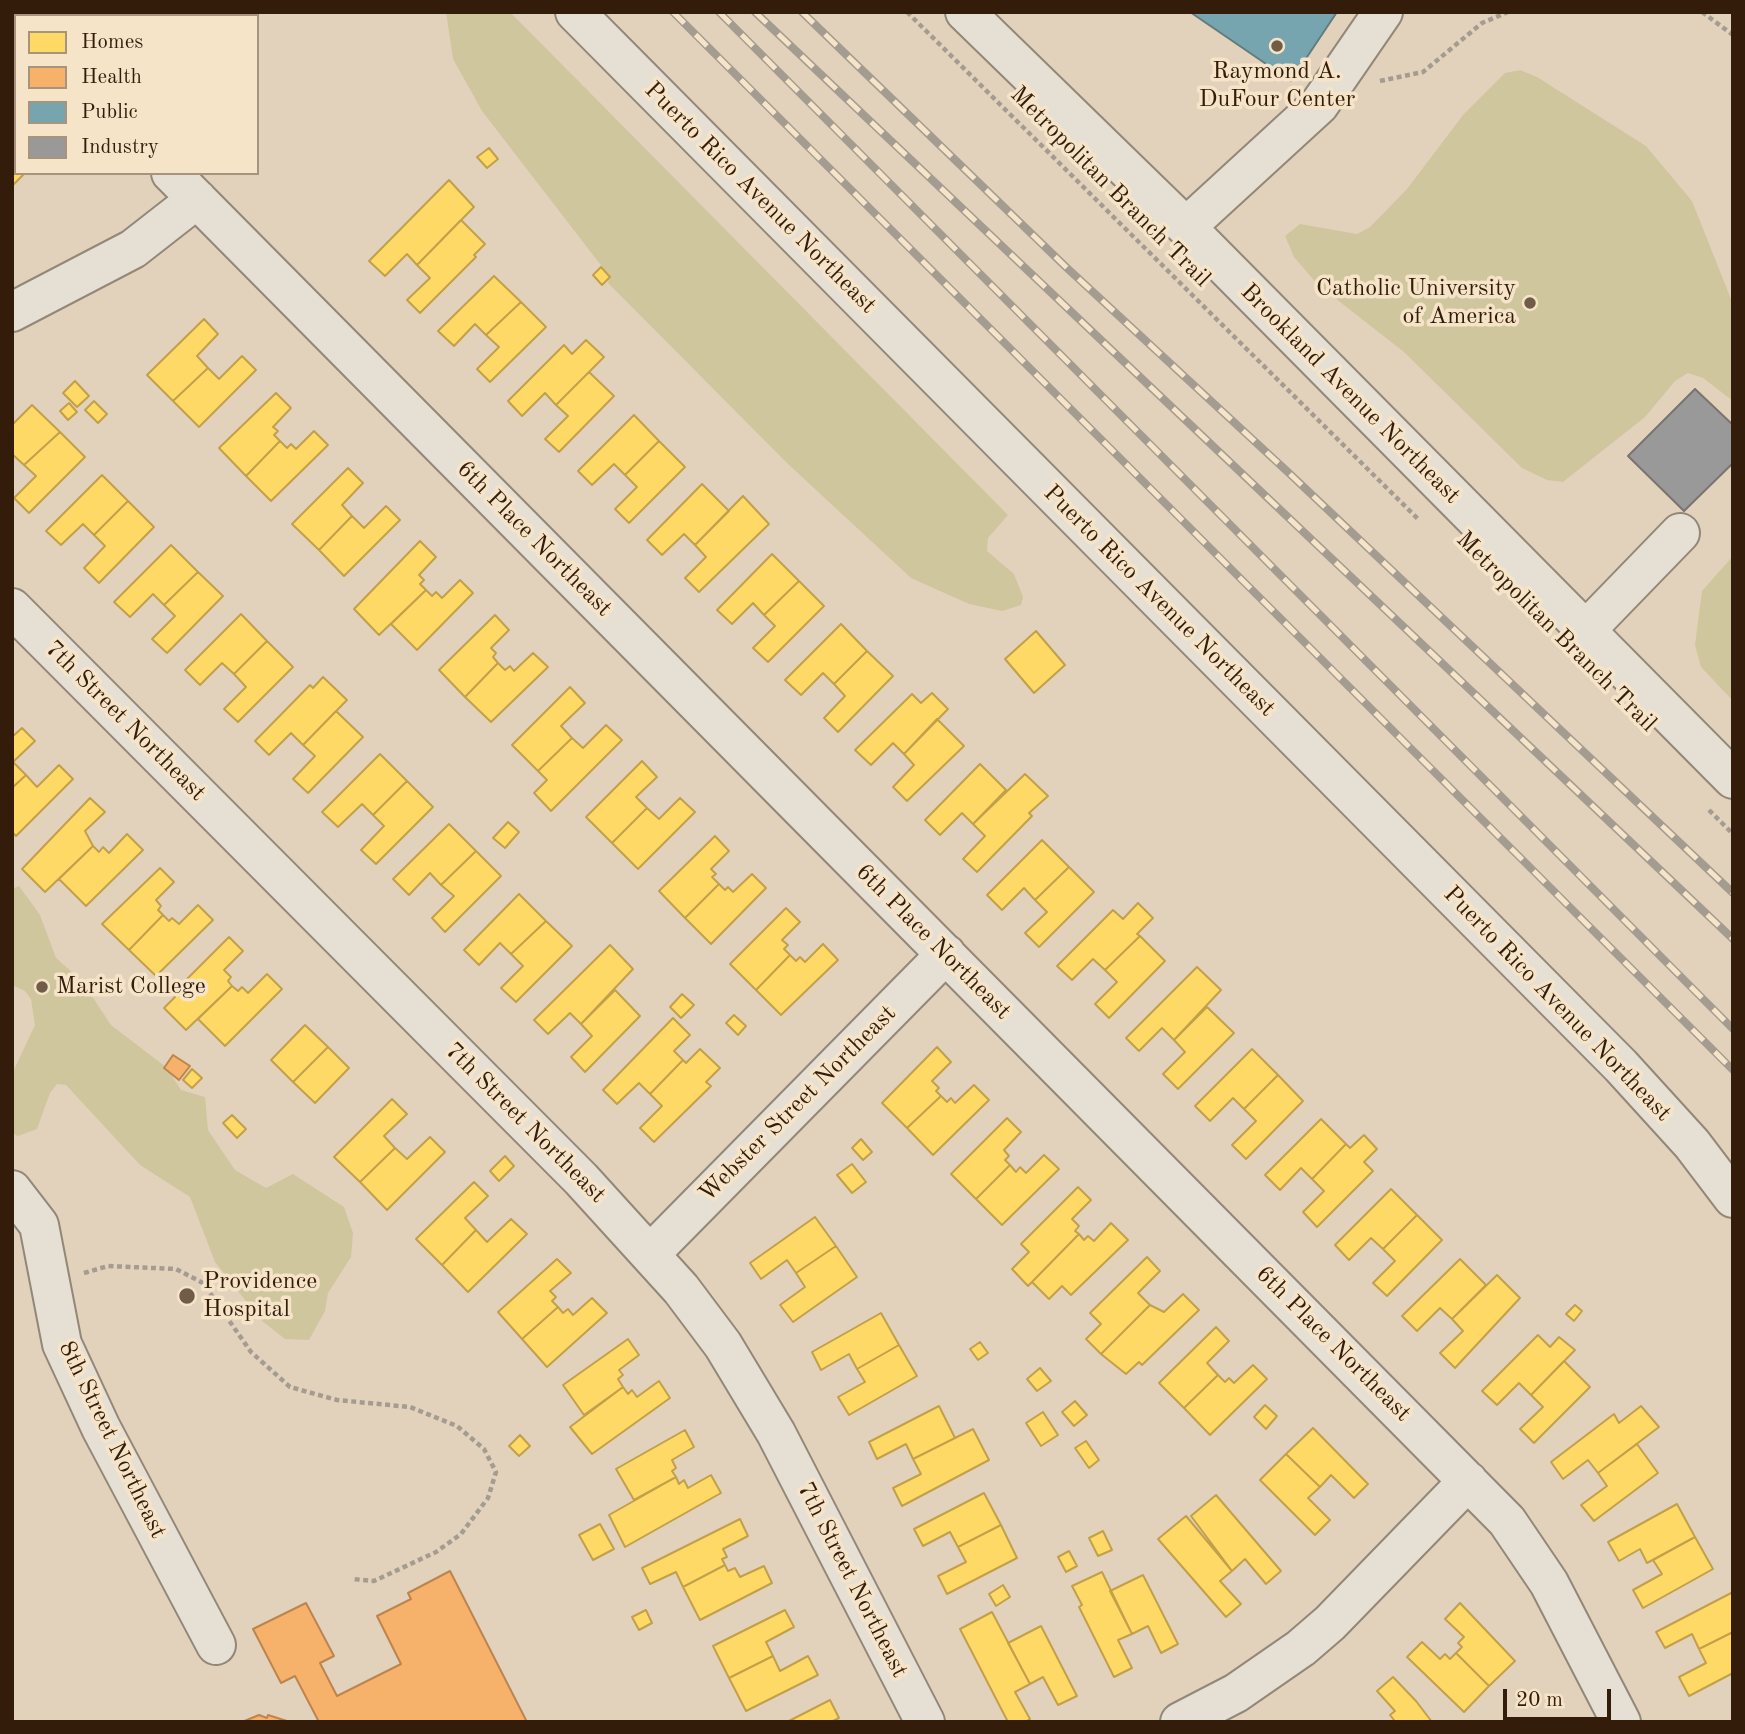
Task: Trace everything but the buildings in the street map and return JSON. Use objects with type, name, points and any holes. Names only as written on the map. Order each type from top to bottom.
[{"type":"street","name":"Puerto Rico Avenue Northeast","points":[[575,12],[1621,1066],[1692,1144],[1733,1198]]},
{"type":"street","name":"Brookland Avenue Northeast","points":[[965,12],[1186,227],[1733,779]]},
{"type":"street","points":[[1186,227],[1319,105],[1383,12]]},
{"type":"street","points":[[12,312],[133,249],[184,186]]},
{"type":"street","name":"6th Place Northeast","points":[[184,186],[1507,1521],[1534,1558],[1620,1722]]},
{"type":"street","points":[[1585,631],[1680,533]]},
{"type":"street","name":"7th Street Northeast","points":[[12,608],[581,1179],[651,1253],[703,1317],[751,1388],[925,1722]]},
{"type":"street","name":"Webster Street Northeast","points":[[651,1253],[946,954]]},
{"type":"street","name":"8th Street Northeast","points":[[12,1190],[39,1225],[62,1344],[101,1428],[216,1645]]},
{"type":"street","points":[[1180,1722],[1247,1686],[1311,1640],[1468,1481]]},
{"type":"path","name":"Metropolitan Branch Trail","points":[[906,12],[1419,520]]},
{"type":"path","points":[[1333,84],[1394,80],[1423,72],[1482,23],[1508,12]]},
{"type":"path","points":[[1702,12],[1733,35]]},
{"type":"path","points":[[1703,804],[1733,834]]},
{"type":"path","points":[[49,1281],[108,1266],[176,1269],[203,1283],[251,1352],[290,1387],[337,1401],[410,1407],[457,1426],[484,1449],[496,1472],[488,1498],[461,1534],[436,1552],[374,1581],[353,1579]]},
{"type":"shaded area","points":[[446,12],[510,12],[1008,515],[988,538],[987,551],[1014,574],[1023,597],[1021,605],[1002,611],[969,604],[911,578],[788,464],[608,283],[610,277],[482,111],[453,59]]},
{"type":"shaded area","points":[[1520,70],[1537,77],[1646,146],[1692,201],[1733,304],[1733,401],[1703,378],[1688,373],[1675,381],[1645,417],[1563,482],[1547,480],[1522,468],[1404,352],[1317,284],[1294,257],[1285,236],[1300,224],[1357,234],[1370,227],[1407,189],[1463,115],[1505,73]]},
{"type":"shaded area","points":[[1733,556],[1733,701],[1701,667],[1695,645],[1702,591]]},
{"type":"shaded area","points":[[19,886],[40,915],[56,958],[82,981],[111,1025],[166,1067],[181,1090],[205,1097],[208,1130],[235,1170],[266,1188],[293,1174],[344,1207],[353,1233],[351,1257],[328,1293],[325,1311],[309,1340],[285,1339],[261,1320],[215,1262],[190,1197],[140,1165],[66,1085],[57,1084],[50,1093],[37,1129],[18,1136],[12,1133],[12,1074],[35,1025],[31,999],[25,991],[12,985],[12,889]]},
{"type":"railway","points":[[673,12],[1733,1070]]},
{"type":"railway","points":[[719,12],[1733,1029]]},
{"type":"railway","points":[[755,12],[1733,939]]},
{"type":"railway","points":[[802,12],[1067,268],[1290,474],[1733,893]]},
{"type":"place","name":"Raymond A. DuFour Center","points":[[1277,46]]},
{"type":"place","name":"Catholic University of America","points":[[1530,303]]},
{"type":"place","name":"Marist College","points":[[42,987]]},
{"type":"place","name":"Providence Hospital","points":[[187,1296]]}]
